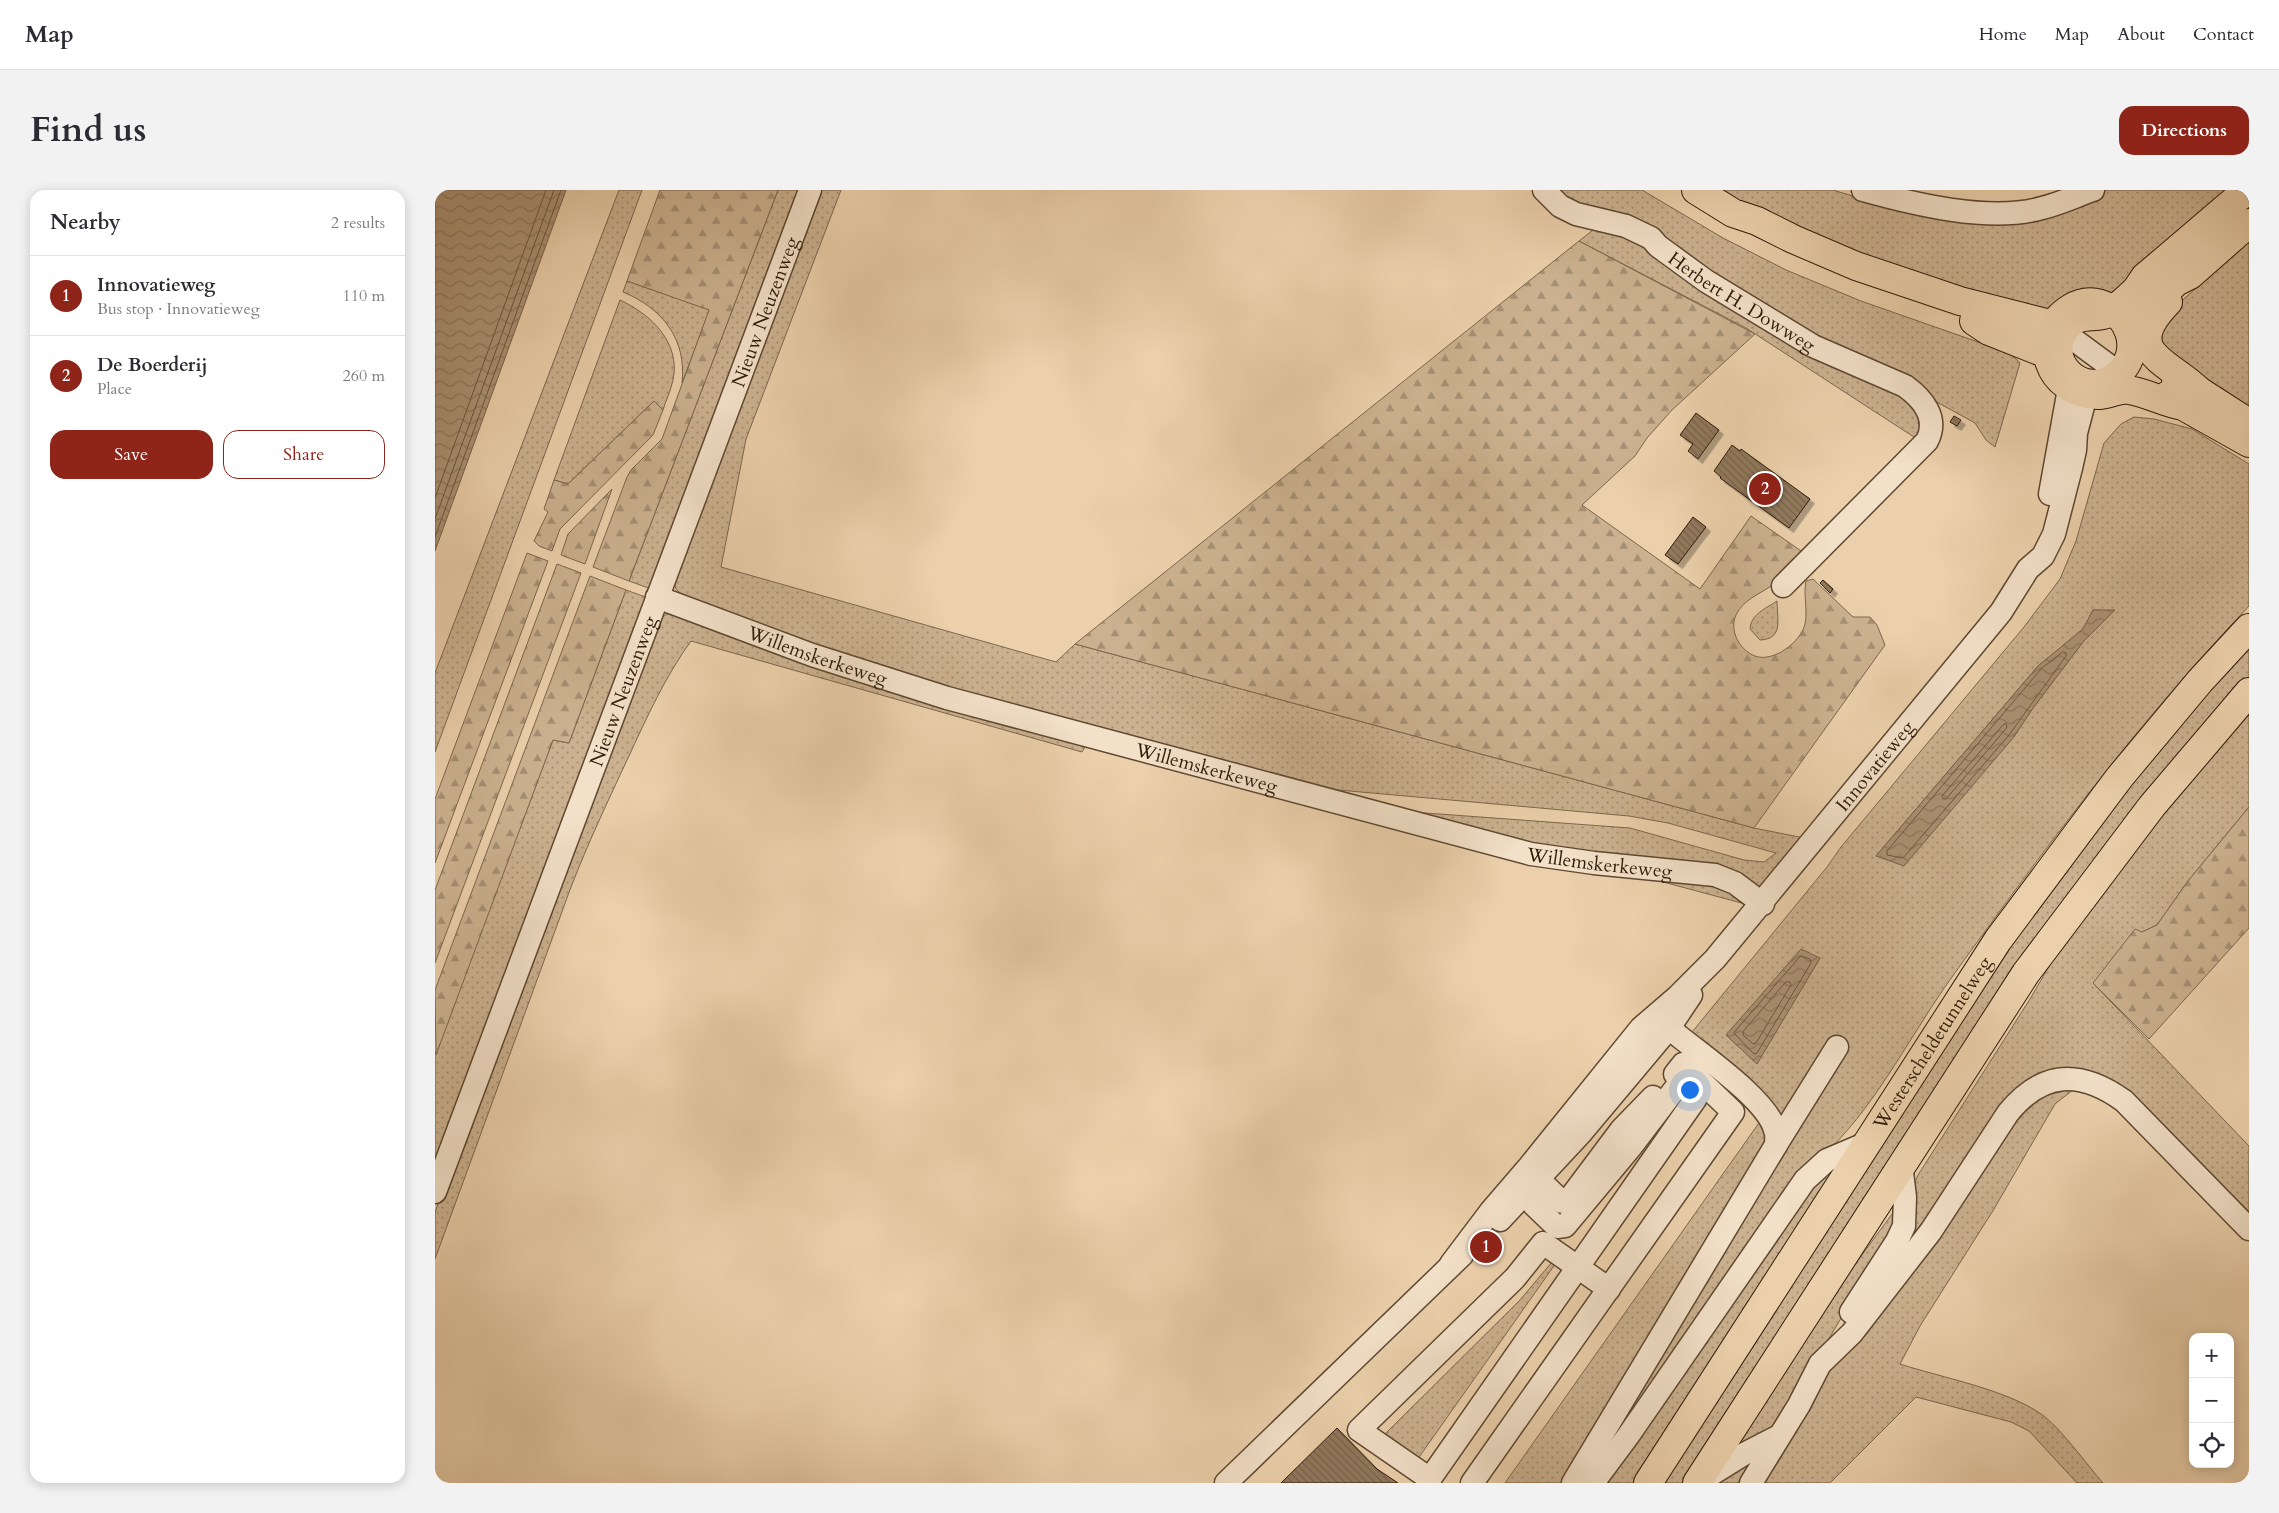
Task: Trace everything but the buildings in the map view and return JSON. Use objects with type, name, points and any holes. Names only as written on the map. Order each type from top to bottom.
[{"type":"main road","points":[[1696,190],[1733,213],[1757,236],[1772,245],[1833,273],[1974,321],[1989,331],[2055,339]]},
{"type":"main road","points":[[2106,362],[2130,284],[2145,277],[2247,190]]},
{"type":"main road","points":[[1733,213],[1757,221],[1793,239],[1865,269],[1961,300],[2055,339]]},
{"type":"main road","points":[[2191,398],[2189,381],[2157,360],[2151,352],[2148,342],[2151,324],[2155,316],[2183,288],[2191,275],[2249,223]]},
{"type":"main road","points":[[2055,339],[2063,367],[2070,376],[2080,382],[2106,362],[2176,282],[2191,275]]},
{"type":"main road","points":[[2055,339],[2071,322],[2081,317],[2105,316],[2106,362]]},
{"type":"main road","points":[[2106,362],[2186,388],[2191,398],[2249,443]]},
{"type":"main road","points":[[2191,398],[2249,423]]},
{"type":"main road","name":"Westerscheldetunnelweg","points":[[1648,1483],[1998,940],[2072,839],[2200,681],[2249,628]]},
{"type":"main road","points":[[1697,1483],[1901,1164],[2027,973],[2092,883],[2152,806],[2249,692]]},
{"type":"street","name":"Nieuw Neuzenweg","points":[[435,1192],[810,190]]},
{"type":"street","name":"Herbert H. Dowweg","points":[[1544,190],[1560,206],[1577,214],[1626,226],[1651,238],[1658,246],[1706,281],[1813,346],[1905,386],[1923,402],[1933,422],[1927,441],[1783,586]]},
{"type":"street","points":[[1863,190],[1921,206],[1996,213],[2041,209],[2093,190]]},
{"type":"street","name":"Innovatieweg","points":[[1226,1483],[1451,1264],[1480,1241],[1528,1180],[1763,904],[2001,612],[2028,569],[2043,556],[2054,534],[2075,450],[2083,437],[2106,362]]},
{"type":"street","name":"Innovatieweg","points":[[2028,569],[2030,552],[2047,510],[2061,425],[2106,362]]},
{"type":"street","name":"Willemskerkeweg","points":[[657,597],[812,655],[966,703],[1531,854],[1594,863],[1715,875],[1735,883],[1763,904]]},
{"type":"street","points":[[1666,1019],[1757,1101],[1769,1116],[1776,1130],[1776,1145]]},
{"type":"street","points":[[1573,1483],[1776,1145],[1837,1048]]},
{"type":"street","points":[[1472,1483],[1733,1112],[1683,1064],[1678,1077],[1589,1186],[1565,1226],[1557,1227],[1534,1205],[1528,1180]]},
{"type":"street","points":[[1609,1289],[1578,1267],[1543,1244],[1515,1278],[1359,1430],[1428,1481],[1578,1267],[1696,1098],[1678,1077]]},
{"type":"street","points":[[1820,1364],[1852,1333],[1931,1231],[2007,1113],[2023,1097],[2046,1083],[2058,1080],[2085,1080],[2104,1088],[2124,1101],[2143,1118],[2249,1229]]},
{"type":"street","points":[[1593,1483],[1628,1436],[1805,1180],[1827,1160],[1867,1143]]},
{"type":"street","points":[[1751,1483],[1820,1364],[1904,1226],[1905,1197],[1901,1164]]},
{"type":"street","points":[[1697,1483],[1744,1454],[1780,1435]]},
{"type":"green space","points":[[619,190],[642,190],[435,752],[435,673]]},
{"type":"green space","points":[[660,190],[778,190],[629,581],[593,567],[627,477],[631,470],[662,439],[709,310],[627,281]]},
{"type":"green space","points":[[778,190],[803,190],[654,590],[629,581]]},
{"type":"green space","points":[[818,190],[841,190],[746,439],[721,567],[1056,662],[1075,644],[1754,828],[1804,838],[1749,905],[1398,811],[1630,828],[1744,860],[1764,862],[1776,853],[1668,823],[1629,816],[1305,787],[867,668],[683,596],[676,589],[674,582]]},
{"type":"green space","points":[[1557,190],[1642,190],[1723,238],[1786,270],[1861,301],[2013,356],[2020,363],[1995,447],[1986,440],[1975,423],[1574,203]]},
{"type":"green space","points":[[1712,190],[1833,190],[1888,207],[1972,219],[2102,190],[2233,190],[2113,292],[2048,312],[1927,285]]},
{"type":"green space","points":[[1597,227],[1624,234],[1911,399],[1923,417],[1917,439],[1746,328],[1579,241]]},
{"type":"green space","points":[[1579,241],[1755,334],[1672,410],[1647,438],[1635,456],[1582,505],[1700,589],[1751,516],[1804,553],[1771,586],[1743,605],[1736,615],[1734,627],[1737,639],[1744,649],[1755,656],[1762,657],[1778,654],[1798,638],[1806,619],[1806,581],[1813,579],[1853,617],[1870,617],[1877,625],[1885,645],[1754,828],[1075,644]]},
{"type":"green space","points":[[2249,241],[2249,411],[2212,388],[2159,342],[2168,313]]},
{"type":"green space","points":[[627,281],[710,309],[682,383],[683,367],[676,339],[660,316],[637,299],[623,292]]},
{"type":"green space","points":[[620,300],[652,321],[668,342],[674,366],[673,380],[663,410],[654,401],[568,484],[554,480]]},
{"type":"green space","points":[[654,401],[663,410],[653,435],[560,529],[552,551],[539,546],[534,541],[548,512],[544,509],[554,480],[568,484]]},
{"type":"green space","points":[[2134,417],[2154,419],[2192,429],[2249,464],[2249,606],[2169,694],[2058,833],[1952,977],[1880,1088],[1848,1130],[1830,1149],[1586,1483],[1785,1115],[1778,1115],[1688,1037],[1827,867],[1841,847],[2024,627],[2060,579],[2076,541],[2104,443],[2121,424]],"holes":[[[2093,610],[2114,611],[2083,642],[2033,708],[2013,738],[1876,856],[2038,666],[2083,629]],[[1820,958],[1757,1063],[1756,1063],[1726,1035]]]},
{"type":"green space","points":[[612,489],[585,564],[561,555],[568,534]]},
{"type":"green space","points":[[527,553],[548,561],[435,863],[435,799]]},
{"type":"green space","points":[[557,564],[581,573],[435,963],[435,890]]},
{"type":"green space","points":[[590,576],[626,590],[569,743],[553,740],[436,1055],[435,990]]},
{"type":"green space","points":[[626,590],[651,599],[435,1170],[435,1054],[553,740],[569,743]]},
{"type":"green space","points":[[1777,601],[1778,621],[1776,632],[1768,639],[1760,640],[1750,629],[1753,619],[1759,612]]},
{"type":"green space","points":[[674,610],[1088,742],[1082,752],[691,641],[649,712],[598,822],[571,887],[435,1259],[435,1212],[656,623]]},
{"type":"green space","points":[[2249,647],[2249,680],[1684,1483],[1662,1483],[2017,932],[2191,709]]},
{"type":"green space","points":[[2249,712],[2249,807],[2188,881],[2157,925],[2142,932],[2093,983],[2249,1146],[2249,1223],[2127,1096],[2047,1077],[1866,1299],[1918,1175],[2030,999],[2069,932],[2136,842]]},
{"type":"green space","points":[[2249,807],[2249,928],[2149,1039],[2093,983],[2135,929],[2142,932],[2157,925],[2188,881]]},
{"type":"green space","points":[[2078,1086],[2055,1104],[1994,1209],[1920,1326],[1900,1364],[1992,1391],[2026,1405],[2041,1414],[2056,1428],[2103,1483],[2077,1483],[2029,1431],[2011,1422],[1916,1397],[1830,1483],[1757,1483],[1812,1393],[1938,1238],[2016,1118],[2050,1090]]},
{"type":"green space","points":[[1761,1120],[1768,1153],[1568,1483],[1505,1483]]},
{"type":"green space","points":[[1825,1177],[1827,1180],[1808,1223],[1640,1483],[1599,1483],[1810,1182]]},
{"type":"green space","points":[[1892,1214],[1897,1216],[1892,1238],[1840,1320],[1743,1483],[1708,1483],[1818,1315]]},
{"type":"green space","points":[[1552,1262],[1556,1263],[1417,1460],[1383,1436],[1520,1300]]},
{"type":"water","points":[[435,190],[566,190],[435,551]]},
{"type":"water","points":[[2093,610],[2115,610],[2083,642],[2033,708],[2013,738],[1904,866],[1876,856],[2038,666],[2083,629]]},
{"type":"water","points":[[1801,949],[1820,958],[1757,1064],[1726,1035]]},
{"type":"place","name":"De Boerderij","points":[[1765,489]]},
{"type":"place","name":"Innovatieweg","points":[[1486,1247]]}]
